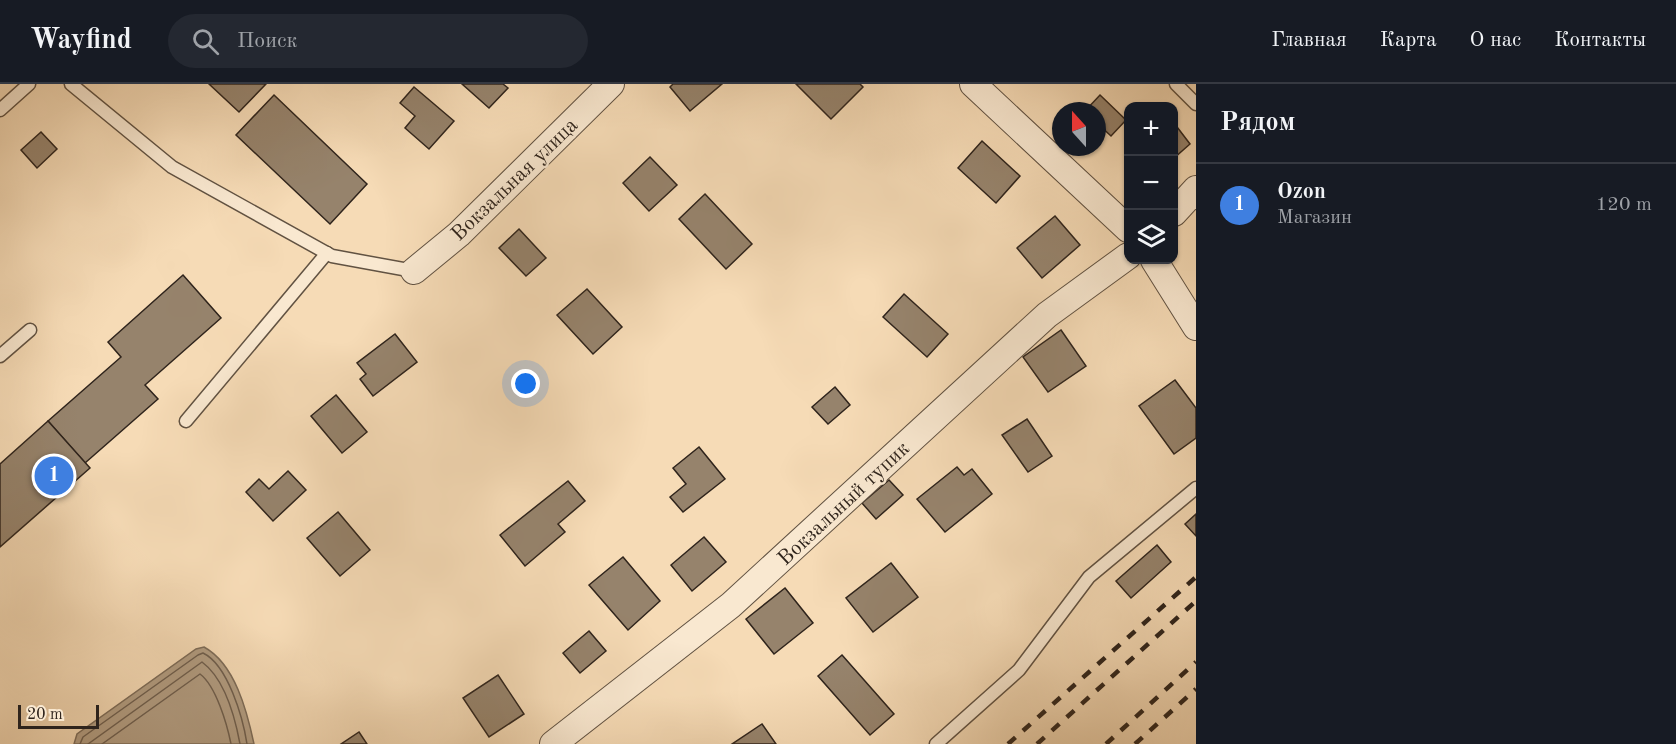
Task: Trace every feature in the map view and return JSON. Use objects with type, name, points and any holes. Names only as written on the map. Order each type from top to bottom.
[{"type":"street","name":"Вокзальная улица","points":[[414,272],[459,234],[611,84]]},
{"type":"street","points":[[973,84],[1124,225]]},
{"type":"street","points":[[1176,210],[1196,189]]},
{"type":"street","name":"Вокзальный тупик","points":[[553,744],[731,605],[1047,315],[1124,259]]},
{"type":"street","points":[[1157,264],[1196,327]]},
{"type":"lane","points":[[0,110],[29,84]]},
{"type":"lane","points":[[71,84],[172,167],[332,256],[414,272]]},
{"type":"lane","points":[[1176,84],[1196,104]]},
{"type":"lane","points":[[186,421],[327,253]]},
{"type":"lane","points":[[0,356],[30,330]]},
{"type":"lane","points":[[936,744],[1019,670],[1089,577],[1196,488]]},
{"type":"water","points":[[204,647],[215,655],[232,676],[248,717],[254,744],[74,744],[77,734],[196,649]]},
{"type":"building","points":[[209,84],[266,84],[239,112]]},
{"type":"building","points":[[462,84],[503,84],[508,88],[489,108]]},
{"type":"building","points":[[673,84],[722,84],[690,111],[670,87]]},
{"type":"building","points":[[796,84],[860,84],[863,87],[831,119]]},
{"type":"building","points":[[414,87],[454,121],[429,149],[405,128],[415,116],[400,103]]},
{"type":"building","points":[[274,95],[367,184],[330,224],[236,135]]},
{"type":"building","points":[[1100,95],[1124,118],[1124,122],[1111,136],[1106,131],[1106,102],[1093,102]]},
{"type":"building","points":[[1178,128],[1190,144],[1178,154]]},
{"type":"building","points":[[41,132],[57,149],[37,168],[21,150]]},
{"type":"building","points":[[982,141],[1020,176],[996,203],[958,168]]},
{"type":"building","points":[[650,157],[677,185],[649,211],[623,183]]},
{"type":"building","points":[[705,194],[752,244],[726,269],[679,219]]},
{"type":"building","points":[[1055,216],[1080,245],[1042,278],[1017,248]]},
{"type":"building","points":[[519,229],[546,258],[526,276],[499,248]]},
{"type":"building","points":[[183,275],[221,318],[145,385],[158,399],[85,463],[48,421],[121,357],[108,342]]},
{"type":"building","points":[[587,289],[622,327],[593,354],[557,315]]},
{"type":"building","points":[[904,294],[948,334],[927,357],[883,317]]},
{"type":"building","points":[[1061,330],[1086,366],[1048,392],[1023,357]]},
{"type":"building","points":[[395,334],[417,362],[373,396],[360,379],[366,374],[357,363]]},
{"type":"building","points":[[1175,380],[1196,408],[1196,438],[1174,454],[1139,406]]},
{"type":"building","points":[[835,387],[850,405],[828,424],[812,407]]},
{"type":"building","points":[[336,395],[367,432],[342,453],[311,416]]},
{"type":"building","points":[[1027,419],[1052,456],[1028,472],[1002,435]]},
{"type":"building","points":[[48,421],[90,468],[0,547],[0,464]]},
{"type":"building","points":[[699,447],[725,479],[683,512],[670,497],[686,484],[673,468]]},
{"type":"building","points":[[957,467],[964,475],[972,469],[992,494],[945,532],[917,499]]},
{"type":"building","points":[[288,471],[306,490],[273,521],[246,492],[259,479],[269,489]]},
{"type":"building","points":[[889,480],[903,495],[876,519],[862,503]]},
{"type":"building","points":[[568,481],[585,501],[558,524],[565,532],[525,566],[500,535]]},
{"type":"building","points":[[338,512],[370,550],[340,576],[307,538]]},
{"type":"building","points":[[1196,514],[1196,536],[1185,524]]},
{"type":"building","points":[[704,537],[726,562],[692,591],[671,565]]},
{"type":"building","points":[[1157,545],[1171,562],[1131,598],[1116,581]]},
{"type":"building","points":[[623,557],[660,601],[628,630],[589,585]]},
{"type":"building","points":[[891,563],[918,597],[873,632],[846,598]]},
{"type":"building","points":[[785,588],[813,623],[774,654],[746,619]]},
{"type":"building","points":[[589,631],[606,651],[580,673],[563,653]]},
{"type":"building","points":[[842,655],[894,714],[870,735],[818,676]]},
{"type":"building","points":[[498,675],[524,714],[489,737],[463,698]]},
{"type":"building","points":[[762,724],[776,744],[732,744]]},
{"type":"building","points":[[359,732],[367,744],[341,744]]},
{"type":"railway","points":[[1008,744],[1196,577]]},
{"type":"railway","points":[[1037,744],[1196,601]]},
{"type":"railway","points":[[1106,744],[1196,662]]},
{"type":"railway","points":[[1135,744],[1196,689]]},
{"type":"place","name":"Ozon","points":[[54,476]]}]
